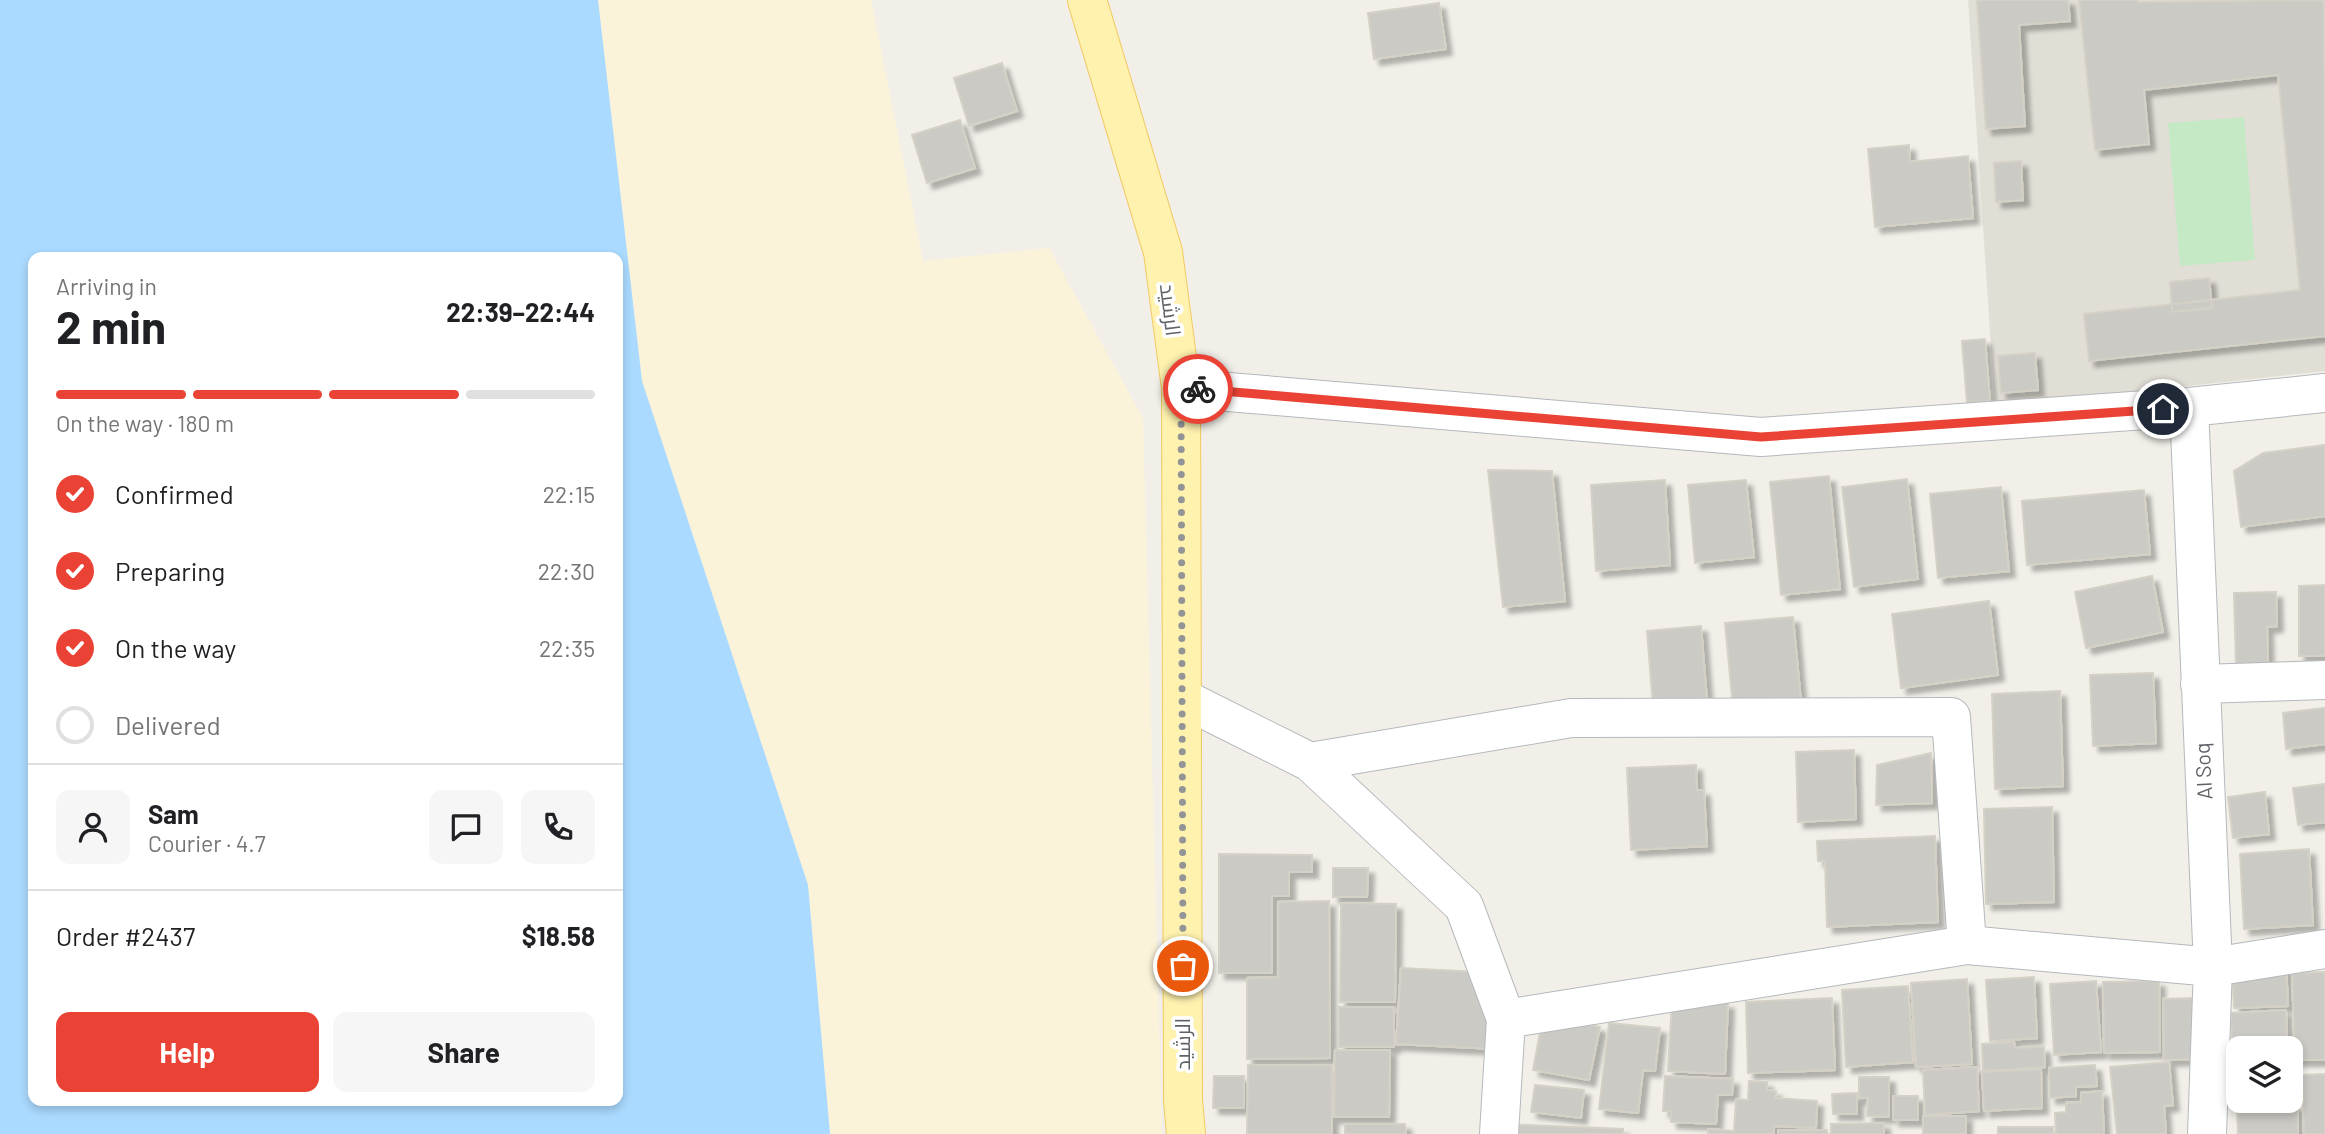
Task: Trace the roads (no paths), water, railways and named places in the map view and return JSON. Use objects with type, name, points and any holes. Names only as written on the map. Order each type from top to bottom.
[{"type":"main road","name":"الرشيد","points":[[1087,0],[1163,252],[1181,388],[1185,1134]]},
{"type":"street","points":[[1181,388],[1761,437],[2189,407],[2325,393]]},
{"type":"street","name":"Al Soq","points":[[2189,407],[2213,967],[2207,1134]]},
{"type":"street","points":[[2200,684],[2325,680]]},
{"type":"street","points":[[1182,698],[1310,762],[1464,906],[1506,1019],[1499,1134]]},
{"type":"street","points":[[1310,762],[1571,718],[1951,718],[1968,946]]},
{"type":"street","points":[[1506,1019],[1968,946],[2213,967],[2325,948]]},
{"type":"water","points":[[0,0],[598,0],[642,381],[808,885],[830,1134],[0,1134]]}]
